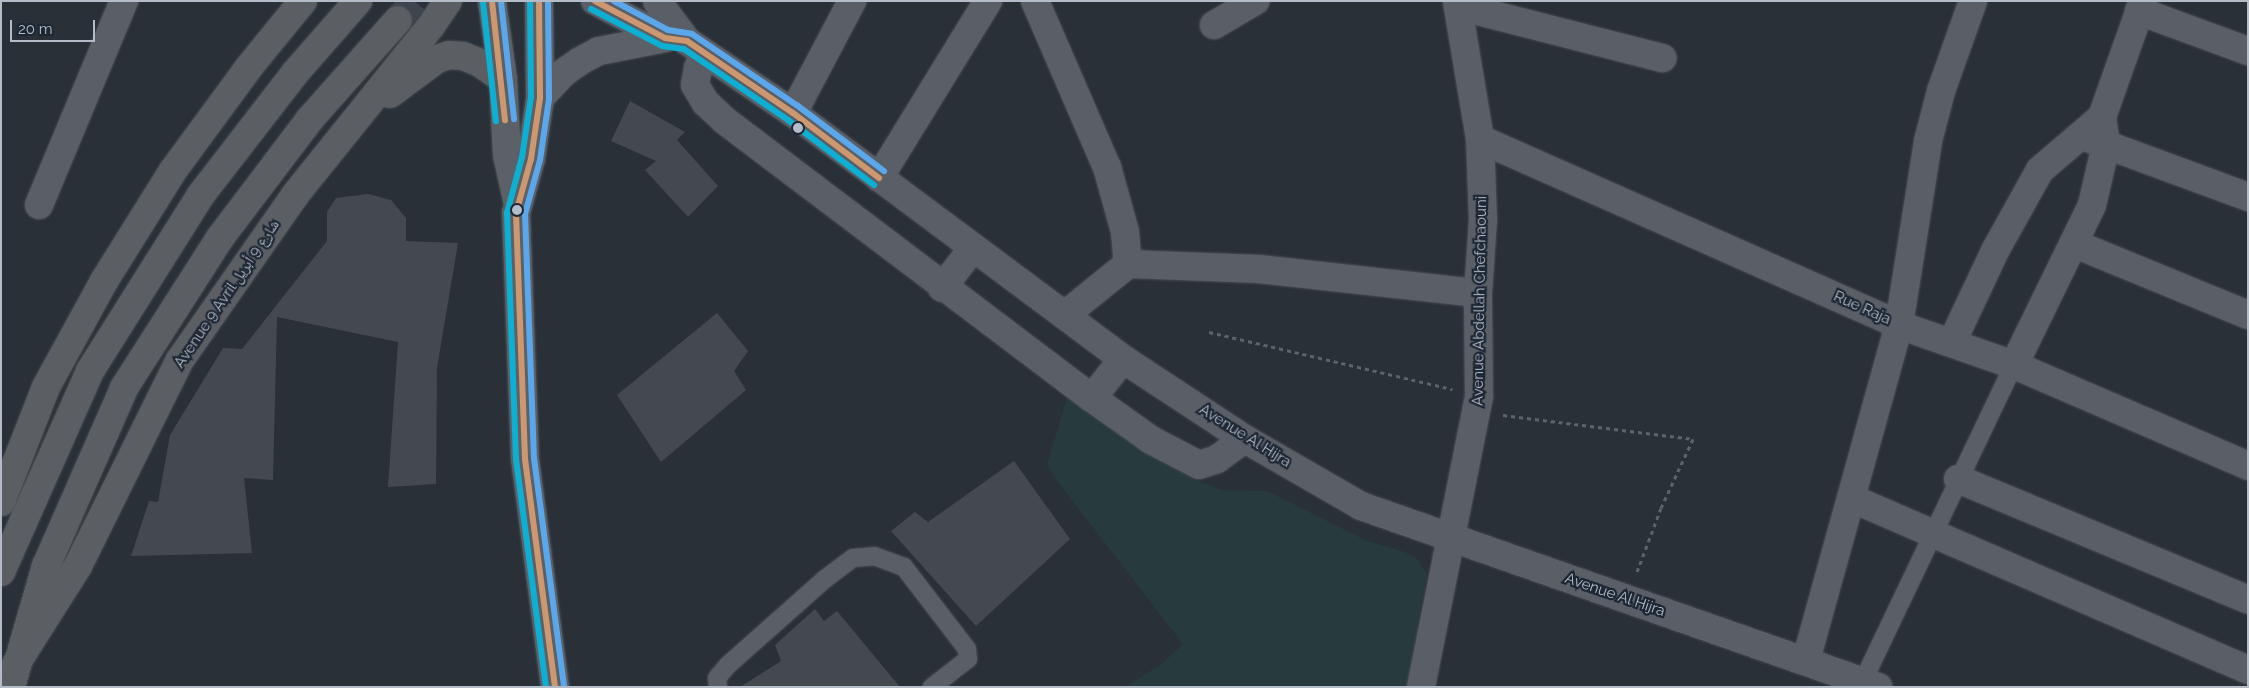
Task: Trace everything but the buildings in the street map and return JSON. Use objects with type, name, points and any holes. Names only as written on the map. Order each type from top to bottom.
[{"type":"highway","points":[[1,502],[46,387],[104,281],[172,172],[250,67],[303,1]]},
{"type":"highway","points":[[1,572],[90,371],[194,204],[295,73],[358,1]]},
{"type":"highway","name":"Avenue 9 Avril شارع 9 أبريل","points":[[13,675],[78,566],[180,360],[295,195],[354,123],[448,1]]},
{"type":"highway","name":"Avenue 9 Avril شارع 9 أبريل","points":[[13,675],[46,566],[124,388],[220,238],[310,119],[398,20]]},
{"type":"highway","points":[[354,123],[410,78],[437,59],[449,55],[463,56],[480,62],[503,79]]},
{"type":"main road","points":[[492,1],[503,79],[507,156],[518,200],[525,459],[555,687]]},
{"type":"main road","points":[[518,200],[530,159],[540,98],[539,1]]},
{"type":"main road","points":[[540,98],[563,73],[580,60],[599,52],[686,44]]},
{"type":"street","points":[[38,205],[124,1]]},
{"type":"street","name":"Avenue Al Hijra","points":[[596,1],[686,44],[793,113],[1123,359],[1245,439],[1362,506],[1450,539],[1806,660],[1871,684]]},
{"type":"street","name":"Avenue Al Hijra","points":[[657,1],[686,44]]},
{"type":"street","points":[[793,113],[852,1]]},
{"type":"street","points":[[879,178],[988,1]]},
{"type":"street","points":[[1035,1],[1107,167],[1125,232],[1128,264]]},
{"type":"street","points":[[1214,25],[1255,1]]},
{"type":"street","points":[[1806,660],[1853,498],[1899,325],[1928,141],[1941,91],[1974,1]]},
{"type":"street","points":[[1457,4],[1662,58]]},
{"type":"street","name":"Avenue Abdellah Chefchaouni","points":[[1421,687],[1478,404],[1478,293],[1483,220],[1480,139],[1457,4]]},
{"type":"street","points":[[2014,365],[2075,244],[2096,192],[2094,140],[2141,6],[2248,50]]},
{"type":"street","points":[[686,44],[698,68],[695,85],[706,103],[942,288],[1151,440],[1199,465],[1216,459],[1245,439]]},
{"type":"street","name":"Rue Raja","points":[[1480,139],[1899,325],[2014,365],[2248,466]]},
{"type":"street","points":[[1952,342],[1996,249],[2040,170],[2094,140],[2248,197]]},
{"type":"street","points":[[2075,244],[2248,315]]},
{"type":"street","points":[[942,288],[974,248]]},
{"type":"street","points":[[1065,315],[1128,264],[1259,269],[1478,293]]},
{"type":"street","points":[[1092,398],[1123,359]]},
{"type":"street","points":[[1958,478],[2248,600]]},
{"type":"street","points":[[1853,498],[2248,670]]},
{"type":"lane","points":[[1871,684],[1932,533],[2014,365]]},
{"type":"lane","points":[[718,687],[717,678],[728,665],[825,579],[853,558],[874,556],[904,567],[967,649],[968,659],[932,687]]},
{"type":"path","points":[[1208,332],[1478,404],[1693,438],[1661,508],[1627,599]]},
{"type":"green space","points":[[1071,385],[1195,479],[1221,490],[1267,491],[1365,540],[1405,552],[1419,561],[1427,575],[1407,687],[1126,687],[1164,662],[1183,644],[1058,482],[1047,464]]},
{"type":"tunnel","points":[[398,20],[414,1]]},
{"type":"transit line","points":[[492,1],[505,120]]},
{"type":"transit line","points":[[501,1],[514,119]]},
{"type":"transit line","points":[[530,1],[531,97],[522,157],[507,213],[516,459],[546,687]]},
{"type":"transit line","points":[[539,1],[540,98],[531,159],[516,213],[525,459],[555,687]]},
{"type":"transit line","points":[[548,1],[549,99],[540,160],[525,214],[534,458],[564,686]]},
{"type":"transit line","points":[[595,1],[665,38],[687,41],[793,113],[879,178]]},
{"type":"transit line","points":[[614,1],[668,30],[692,34],[798,106],[884,171]]},
{"type":"transit line","points":[[483,2],[496,121]]},
{"type":"transit line","points":[[591,9],[662,46],[684,49],[788,120],[874,185]]}]
